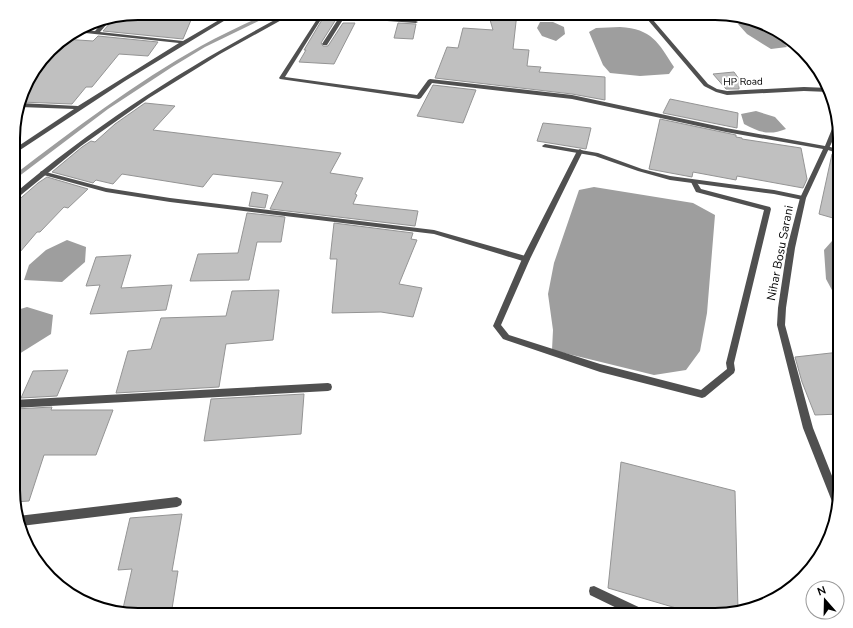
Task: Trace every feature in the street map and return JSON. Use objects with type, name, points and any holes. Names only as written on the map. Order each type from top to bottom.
[{"type":"street","points":[[20,148],[182,42],[222,20]]},
{"type":"street","points":[[20,192],[42,173],[129,108],[195,66],[279,20]]},
{"type":"street","points":[[319,20],[282,78],[419,96],[430,81],[557,94],[726,130],[833,150]]},
{"type":"street","points":[[325,44],[341,20]]},
{"type":"street","points":[[395,20],[416,22]]},
{"type":"street","name":"HP Road","points":[[650,20],[712,90],[721,93],[731,93],[804,89],[823,90]]},
{"type":"street","points":[[96,33],[103,25]]},
{"type":"street","points":[[86,32],[182,42]]},
{"type":"street","points":[[25,104],[80,108]]},
{"type":"street","name":"Nihar Bosu Sarani","points":[[833,134],[803,198],[791,248],[782,308],[782,325],[808,428],[833,491]]},
{"type":"street","points":[[545,146],[580,151],[606,157],[647,172],[670,178],[768,191],[803,198]]},
{"type":"street","points":[[580,151],[526,259],[497,326],[506,337],[600,368],[702,394],[731,370],[730,363],[768,209],[698,190],[694,182]]},
{"type":"street","points":[[42,173],[106,190],[170,200],[434,232],[526,259]]},
{"type":"street","points":[[20,404],[328,387]]},
{"type":"street","points":[[24,520],[177,502]]},
{"type":"street","points":[[594,591],[629,608]]},
{"type":"shaded area","points":[[540,22],[553,22],[564,27],[565,34],[556,41],[542,36],[537,28]]},
{"type":"shaded area","points":[[740,23],[746,24],[760,29],[781,40],[787,47],[771,49],[747,34],[738,24]]},
{"type":"shaded area","points":[[620,27],[640,31],[653,38],[674,67],[669,74],[640,76],[610,73],[603,65],[589,32],[596,28]]},
{"type":"shaded area","points":[[756,111],[775,117],[786,129],[769,133],[754,129],[744,124],[741,114]]},
{"type":"shaded area","points":[[594,187],[693,203],[715,215],[707,313],[700,351],[686,370],[654,375],[552,350],[553,330],[548,294],[554,263],[579,190]]},
{"type":"shaded area","points":[[67,240],[86,247],[85,262],[62,282],[24,280],[29,265],[46,250]]},
{"type":"shaded area","points":[[833,241],[833,292],[826,279],[824,250]]},
{"type":"shaded area","points":[[27,307],[53,315],[51,334],[20,353],[20,309]]},
{"type":"building","points":[[130,20],[191,20],[183,39],[103,31],[110,23]]},
{"type":"building","points":[[322,20],[336,20],[321,43],[323,46],[328,46],[343,23],[355,23],[334,64],[299,62],[306,50],[304,50]]},
{"type":"building","points":[[490,20],[516,20],[513,49],[529,50],[527,66],[541,67],[539,72],[605,77],[605,100],[572,94],[435,78],[447,47],[458,48],[463,28],[493,30]]},
{"type":"building","points":[[398,23],[416,24],[413,39],[394,38]]},
{"type":"building","points":[[98,36],[158,42],[148,56],[119,54],[92,87],[86,87],[72,104],[25,102],[36,79],[54,54],[73,40],[93,41]]},
{"type":"building","points":[[734,72],[739,79],[739,89],[726,89],[713,74]]},
{"type":"building","points":[[433,85],[476,90],[463,123],[417,116]]},
{"type":"building","points":[[670,99],[738,113],[737,128],[663,113]]},
{"type":"building","points":[[145,103],[175,106],[153,130],[341,153],[330,173],[363,178],[355,194],[357,195],[353,204],[418,211],[415,226],[270,209],[283,182],[213,174],[203,187],[122,174],[113,184],[96,180],[93,183],[52,172],[82,147],[91,141],[95,142],[115,124]]},
{"type":"building","points":[[660,119],[736,135],[736,137],[742,139],[801,148],[807,179],[803,188],[737,176],[736,180],[693,172],[692,177],[649,169]]},
{"type":"building","points":[[543,123],[591,128],[586,149],[537,141]]},
{"type":"building","points":[[832,154],[833,154],[833,218],[819,214]]},
{"type":"building","points":[[47,177],[88,189],[68,208],[64,207],[40,232],[37,232],[20,252],[20,199]]},
{"type":"building","points":[[252,192],[268,195],[265,208],[249,206]]},
{"type":"building","points":[[247,213],[285,217],[281,242],[257,242],[249,280],[190,281],[198,254],[238,253]]},
{"type":"building","points":[[334,223],[413,233],[411,239],[417,240],[399,284],[422,288],[413,317],[381,312],[332,313],[337,259],[330,259]]},
{"type":"building","points":[[131,255],[121,288],[172,285],[166,310],[90,314],[100,285],[86,286],[96,257]]},
{"type":"building","points":[[279,290],[273,340],[226,344],[219,387],[116,393],[128,351],[151,349],[161,318],[226,316],[232,291]]},
{"type":"building","points":[[833,353],[833,414],[815,415],[802,382],[795,357]]},
{"type":"building","points":[[68,370],[57,396],[21,398],[33,371]]},
{"type":"building","points":[[304,394],[301,434],[204,441],[211,399]]},
{"type":"building","points":[[52,407],[51,410],[113,410],[96,455],[44,455],[29,501],[20,502],[20,409]]},
{"type":"building","points":[[621,462],[735,491],[738,606],[715,608],[676,608],[608,588]]},
{"type":"building","points":[[182,514],[172,571],[178,571],[172,608],[123,607],[132,569],[118,570],[130,518]]},
{"type":"waterway","points":[[20,173],[106,108],[138,86],[204,46],[258,20]]}]
